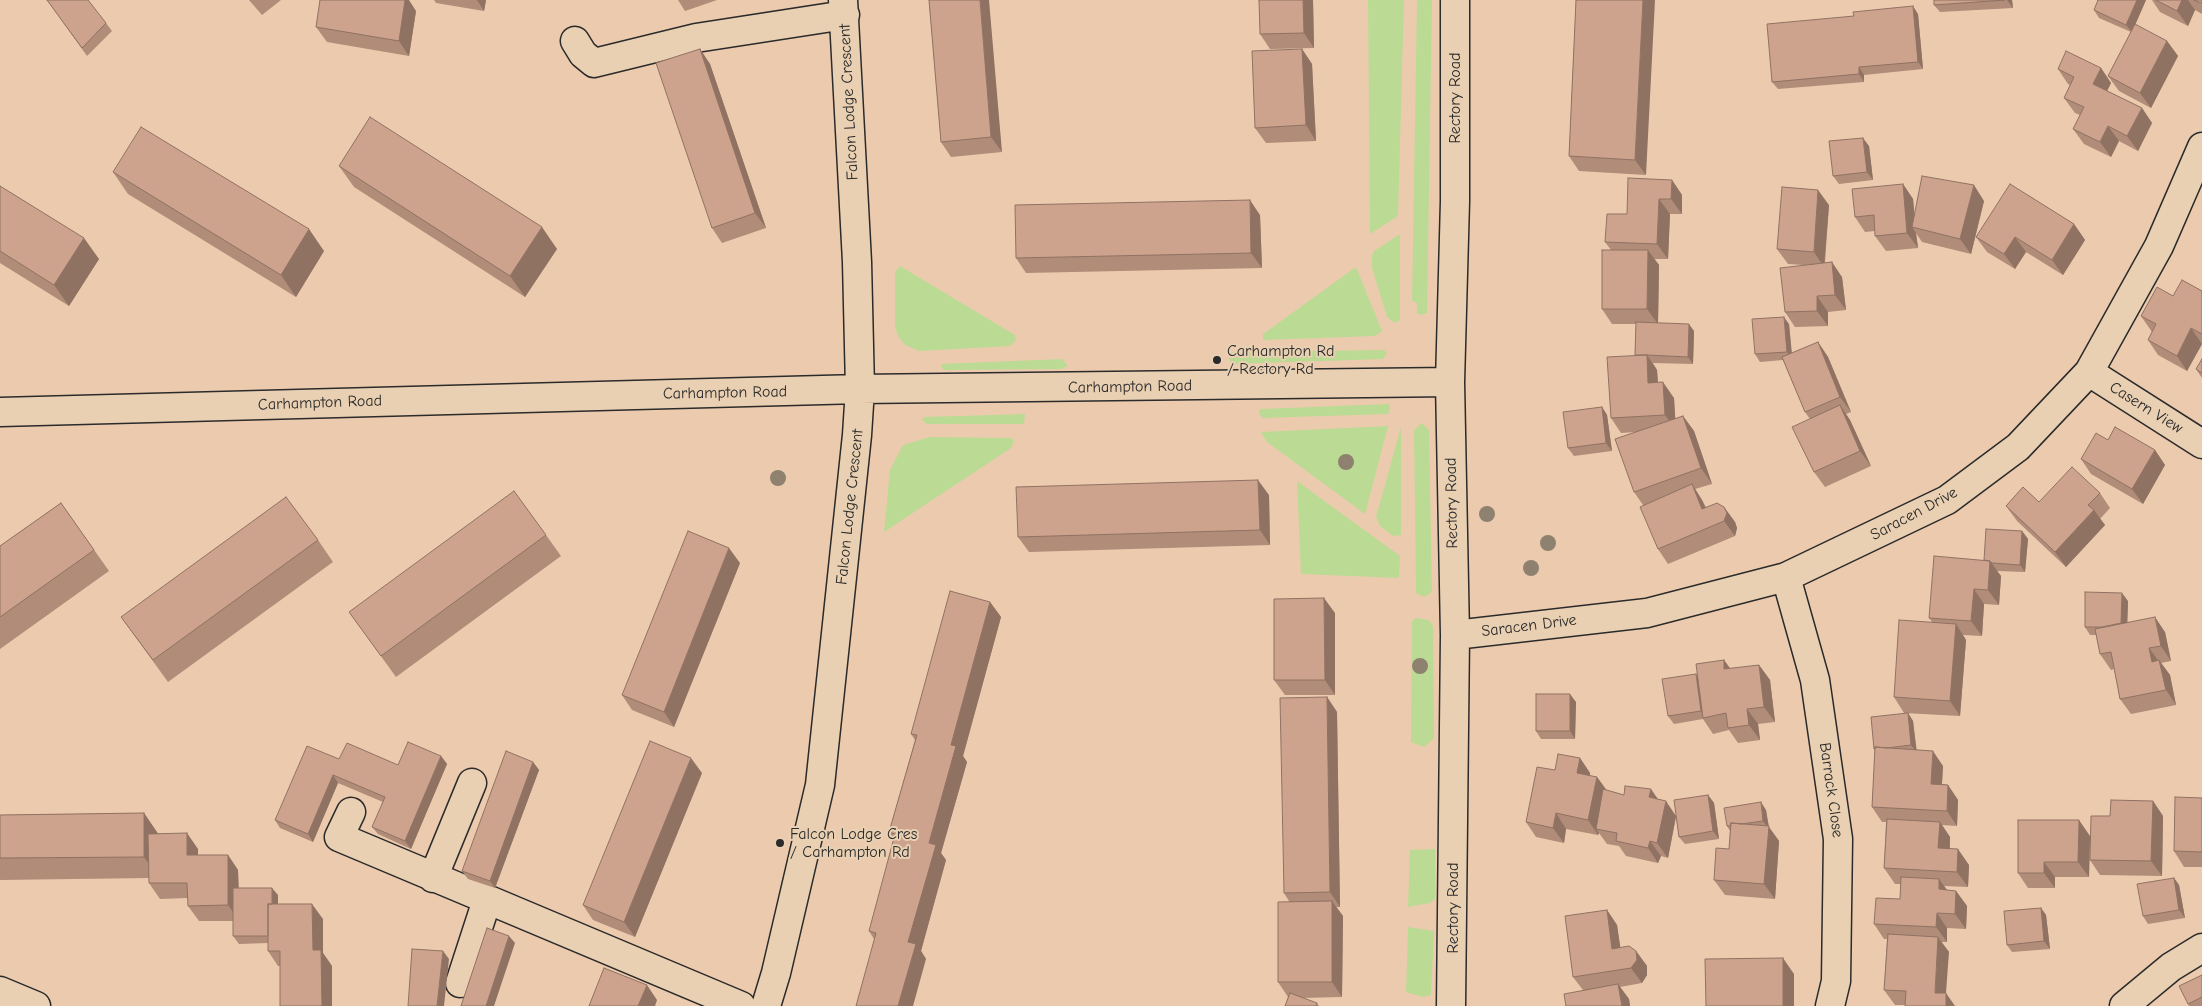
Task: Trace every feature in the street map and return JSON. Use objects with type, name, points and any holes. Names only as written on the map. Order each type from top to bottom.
[{"type":"street","name":"Rectory Road","points":[[1451,1006],[1455,635],[1450,382],[1455,202],[1455,0]]},
{"type":"street","points":[[575,41],[583,54],[594,63],[696,38],[844,8]]},
{"type":"street","name":"Falcon Lodge Crescent","points":[[766,1006],[776,972],[820,785],[845,565],[860,389],[857,262],[844,8]]},
{"type":"street","name":"Saracen Drive","points":[[1455,635],[1647,613],[1786,578],[1947,500],[2018,447],[2089,372],[2159,246],[2202,148]]},
{"type":"street","name":"Casern View","points":[[2089,372],[2202,444]]},
{"type":"street","name":"Carhampton Road","points":[[0,412],[860,389],[1450,382]]},
{"type":"street","name":"Barrack Close","points":[[1786,578],[1815,680],[1838,839],[1836,981],[1830,1006]]},
{"type":"street","points":[[433,878],[472,783]]},
{"type":"street","points":[[351,812],[339,837],[742,1006]]},
{"type":"street","points":[[460,983],[487,900]]},
{"type":"street","points":[[2124,1006],[2171,967],[2202,948]]},
{"type":"street","points":[[0,991],[36,1006]]},
{"type":"green space","points":[[1368,0],[1404,0],[1398,216],[1370,234]]},
{"type":"green space","points":[[1417,0],[1432,0],[1427,313],[1421,315],[1417,313],[1417,303],[1412,301]]},
{"type":"green space","points":[[1400,234],[1400,320],[1395,323],[1387,317],[1372,268],[1372,256],[1374,251]]},
{"type":"green space","points":[[900,266],[1015,335],[1016,340],[1010,346],[919,351],[905,345],[898,336],[895,327],[895,272]]},
{"type":"green space","points":[[1356,267],[1382,331],[1375,336],[1263,340],[1263,334]]},
{"type":"green space","points":[[1384,350],[1387,353],[1383,359],[1232,364],[1229,359],[1231,352]]},
{"type":"green space","points":[[1062,359],[1068,366],[1061,369],[943,370],[941,364]]},
{"type":"green space","points":[[1389,404],[1388,414],[1262,418],[1259,412],[1260,409]]},
{"type":"green space","points":[[1025,414],[1024,424],[927,424],[922,420],[924,417]]},
{"type":"green space","points":[[1422,423],[1429,430],[1432,592],[1424,597],[1416,593],[1414,430]]},
{"type":"green space","points":[[1388,426],[1365,514],[1267,442],[1261,432]]},
{"type":"green space","points":[[1401,427],[1401,535],[1393,536],[1380,526],[1376,517]]},
{"type":"green space","points":[[930,437],[1011,438],[1014,441],[1011,448],[884,532],[890,470],[903,445]]},
{"type":"green space","points":[[1297,481],[1400,556],[1399,578],[1301,574]]},
{"type":"green space","points":[[1416,618],[1429,620],[1433,626],[1434,738],[1424,747],[1411,742],[1412,621]]},
{"type":"green space","points":[[1435,849],[1435,899],[1430,903],[1408,907],[1410,850]]},
{"type":"green space","points":[[1408,927],[1434,931],[1431,995],[1422,997],[1406,992]]},
{"type":"building","points":[[47,0],[88,0],[106,23],[82,48]]},
{"type":"building","points":[[320,0],[405,0],[399,41],[316,27]]},
{"type":"building","points":[[929,0],[980,0],[991,137],[941,142]]},
{"type":"building","points":[[1259,0],[1303,0],[1304,33],[1260,34]]},
{"type":"building","points":[[1576,0],[1643,0],[1635,160],[1569,156]]},
{"type":"building","points":[[1934,0],[2005,0],[1934,5]]},
{"type":"building","points":[[2098,0],[2137,0],[2126,25],[2094,10]]},
{"type":"building","points":[[2156,0],[2182,0],[2177,11]]},
{"type":"building","points":[[1913,6],[1918,62],[1859,67],[1859,74],[1772,82],[1767,24],[1854,16],[1853,12]]},
{"type":"building","points":[[2135,24],[2167,41],[2140,93],[2108,76]]},
{"type":"building","points":[[700,49],[755,213],[712,228],[656,63]]},
{"type":"building","points":[[1302,49],[1306,125],[1255,128],[1252,51]]},
{"type":"building","points":[[2066,51],[2101,68],[2093,84],[2142,108],[2127,136],[2108,126],[2100,142],[2073,129],[2084,107],[2064,98],[2074,77],[2058,69]]},
{"type":"building","points":[[370,117],[542,227],[510,276],[339,166]]},
{"type":"building","points":[[141,127],[309,229],[281,275],[113,172]]},
{"type":"building","points":[[1863,138],[1867,172],[1833,176],[1829,141]]},
{"type":"building","points":[[1922,176],[1974,185],[1960,239],[1912,227]]},
{"type":"building","points":[[1628,178],[1672,180],[1671,199],[1659,199],[1657,244],[1605,242],[1607,214],[1627,214]]},
{"type":"building","points":[[1903,184],[1907,233],[1875,236],[1874,215],[1855,217],[1852,189]]},
{"type":"building","points":[[2010,184],[2074,224],[2052,260],[2015,237],[2004,254],[1976,237]]},
{"type":"building","points":[[0,186],[84,238],[54,285],[0,251]]},
{"type":"building","points":[[1782,187],[1818,190],[1814,252],[1777,249]]},
{"type":"building","points":[[1250,200],[1251,253],[1016,258],[1015,205]]},
{"type":"building","points":[[1602,250],[1648,250],[1647,309],[1602,309]]},
{"type":"building","points":[[1832,262],[1835,295],[1817,296],[1817,311],[1785,312],[1780,268]]},
{"type":"building","points":[[2182,280],[2202,291],[2202,334],[2191,328],[2177,356],[2148,340],[2156,324],[2141,316],[2157,287],[2173,296]]},
{"type":"building","points":[[1784,317],[1787,352],[1755,354],[1752,319]]},
{"type":"building","points":[[1636,322],[1689,324],[1688,357],[1635,355]]},
{"type":"building","points":[[1818,342],[1840,397],[1805,412],[1782,357]]},
{"type":"building","points":[[1647,355],[1648,383],[1663,382],[1665,415],[1611,418],[1607,357]]},
{"type":"building","points":[[2202,359],[2202,373],[2196,369]]},
{"type":"building","points":[[1840,405],[1860,451],[1814,472],[1792,427]]},
{"type":"building","points":[[1602,407],[1606,443],[1568,448],[1563,412]]},
{"type":"building","points":[[1683,416],[1701,468],[1634,492],[1615,439]]},
{"type":"building","points":[[2115,427],[2155,450],[2132,489],[2081,459],[2096,433],[2108,440]]},
{"type":"building","points":[[2072,467],[2100,493],[2088,505],[2094,510],[2055,552],[2006,506],[2023,487],[2039,502]]},
{"type":"building","points":[[1258,480],[1260,530],[1018,537],[1016,487]]},
{"type":"building","points":[[1692,484],[1702,509],[1717,503],[1724,507],[1727,513],[1724,521],[1658,549],[1640,507]]},
{"type":"building","points":[[514,491],[546,535],[381,656],[349,612]]},
{"type":"building","points":[[286,497],[318,540],[153,660],[121,617]]},
{"type":"building","points":[[61,503],[94,550],[0,617],[0,546]]},
{"type":"building","points":[[1986,529],[2022,531],[2020,565],[1992,563],[1984,560]]},
{"type":"building","points":[[688,531],[729,548],[664,712],[622,695]]},
{"type":"building","points":[[1934,556],[1990,561],[1988,590],[1974,589],[1971,621],[1929,618]]},
{"type":"building","points":[[950,591],[990,602],[951,745],[956,746],[929,843],[936,845],[908,942],[916,944],[898,1006],[856,1006],[876,933],[869,931],[895,834],[889,832],[917,735],[911,734]]},
{"type":"building","points":[[2085,592],[2122,593],[2121,623],[2102,627],[2085,627]]},
{"type":"building","points":[[1324,598],[1325,680],[1274,680],[1274,599]]},
{"type":"building","points":[[2155,617],[2161,646],[2149,648],[2152,662],[2159,660],[2166,690],[2120,699],[2111,652],[2100,654],[2095,629]]},
{"type":"building","points":[[1899,620],[1956,624],[1950,701],[1894,697]]},
{"type":"building","points":[[1724,660],[1724,669],[1759,665],[1764,707],[1747,709],[1749,725],[1728,728],[1726,713],[1703,718],[1696,664]]},
{"type":"building","points":[[1696,674],[1701,711],[1668,716],[1662,679]]},
{"type":"building","points":[[1536,694],[1570,694],[1570,731],[1536,731]]},
{"type":"building","points":[[1327,697],[1330,892],[1284,893],[1280,698]]},
{"type":"building","points":[[1908,713],[1911,745],[1887,748],[1875,747],[1874,749],[1871,717]]},
{"type":"building","points":[[650,741],[691,758],[624,922],[583,905]]},
{"type":"building","points":[[408,742],[441,756],[405,841],[372,827],[385,797],[333,775],[308,834],[275,820],[307,746],[339,759],[347,743],[398,765]]},
{"type":"building","points":[[1875,747],[1933,751],[1931,784],[1948,785],[1947,811],[1872,807]]},
{"type":"building","points":[[506,751],[533,762],[490,881],[462,871]]},
{"type":"building","points":[[1558,754],[1580,758],[1577,773],[1597,777],[1588,820],[1556,813],[1553,828],[1526,822],[1537,767],[1555,770]]},
{"type":"building","points":[[1625,786],[1651,789],[1649,797],[1666,801],[1657,843],[1650,841],[1648,848],[1616,841],[1617,833],[1596,829],[1603,789],[1624,795]]},
{"type":"building","points":[[1708,795],[1713,831],[1679,837],[1674,800]]},
{"type":"building","points":[[2175,797],[2202,798],[2202,852],[2174,851]]},
{"type":"building","points":[[2111,800],[2153,801],[2151,861],[2090,860],[2091,816],[2110,816]]},
{"type":"building","points":[[1761,802],[1763,821],[1741,824],[1731,823],[1730,826],[1727,826],[1724,808]]},
{"type":"building","points":[[144,813],[144,857],[0,858],[0,815]]},
{"type":"building","points":[[1887,819],[1940,822],[1938,848],[1958,849],[1957,872],[1884,868]]},
{"type":"building","points":[[2018,820],[2079,820],[2078,862],[2044,862],[2044,873],[2018,873]]},
{"type":"building","points":[[1731,823],[1769,826],[1764,884],[1714,880],[1716,848],[1729,849]]},
{"type":"building","points":[[187,833],[187,855],[228,855],[228,905],[188,906],[187,883],[149,883],[148,834]]},
{"type":"building","points":[[1901,877],[1939,879],[1939,889],[1956,891],[1955,914],[1937,913],[1936,927],[1874,924],[1876,898],[1900,899]]},
{"type":"building","points":[[2174,878],[2179,910],[2143,916],[2137,884]]},
{"type":"building","points":[[233,888],[272,888],[272,904],[268,904],[268,936],[233,936]]},
{"type":"building","points":[[1332,901],[1332,982],[1278,982],[1278,902]]},
{"type":"building","points":[[268,904],[312,904],[313,950],[321,950],[322,1006],[280,1006],[280,951],[268,951]]},
{"type":"building","points":[[2041,908],[2044,941],[2007,945],[2004,911]]},
{"type":"building","points":[[1607,910],[1612,949],[1629,946],[1636,951],[1637,960],[1631,968],[1573,977],[1565,916]]},
{"type":"building","points":[[487,928],[509,936],[486,1006],[461,1006]]},
{"type":"building","points":[[1888,934],[1938,937],[1935,993],[1946,993],[1946,1006],[1905,1006],[1906,991],[1884,990]]},
{"type":"building","points":[[412,949],[443,951],[437,1006],[408,1006]]},
{"type":"building","points":[[1783,958],[1783,1006],[1706,1006],[1705,959]]},
{"type":"building","points":[[604,968],[647,985],[638,1006],[589,1006]]},
{"type":"building","points":[[2202,975],[2202,997],[2188,1004],[2179,986]]},
{"type":"building","points":[[1618,984],[1622,1006],[1566,1006],[1564,994]]},
{"type":"building","points":[[1290,993],[1317,1003],[1316,1006],[1285,1006]]},
{"type":"place","name":"Carhampton Rd / Rectory Rd","points":[[1217,360]]},
{"type":"place","name":"Falcon Lodge Cres / Carhampton Rd","points":[[780,843]]}]
